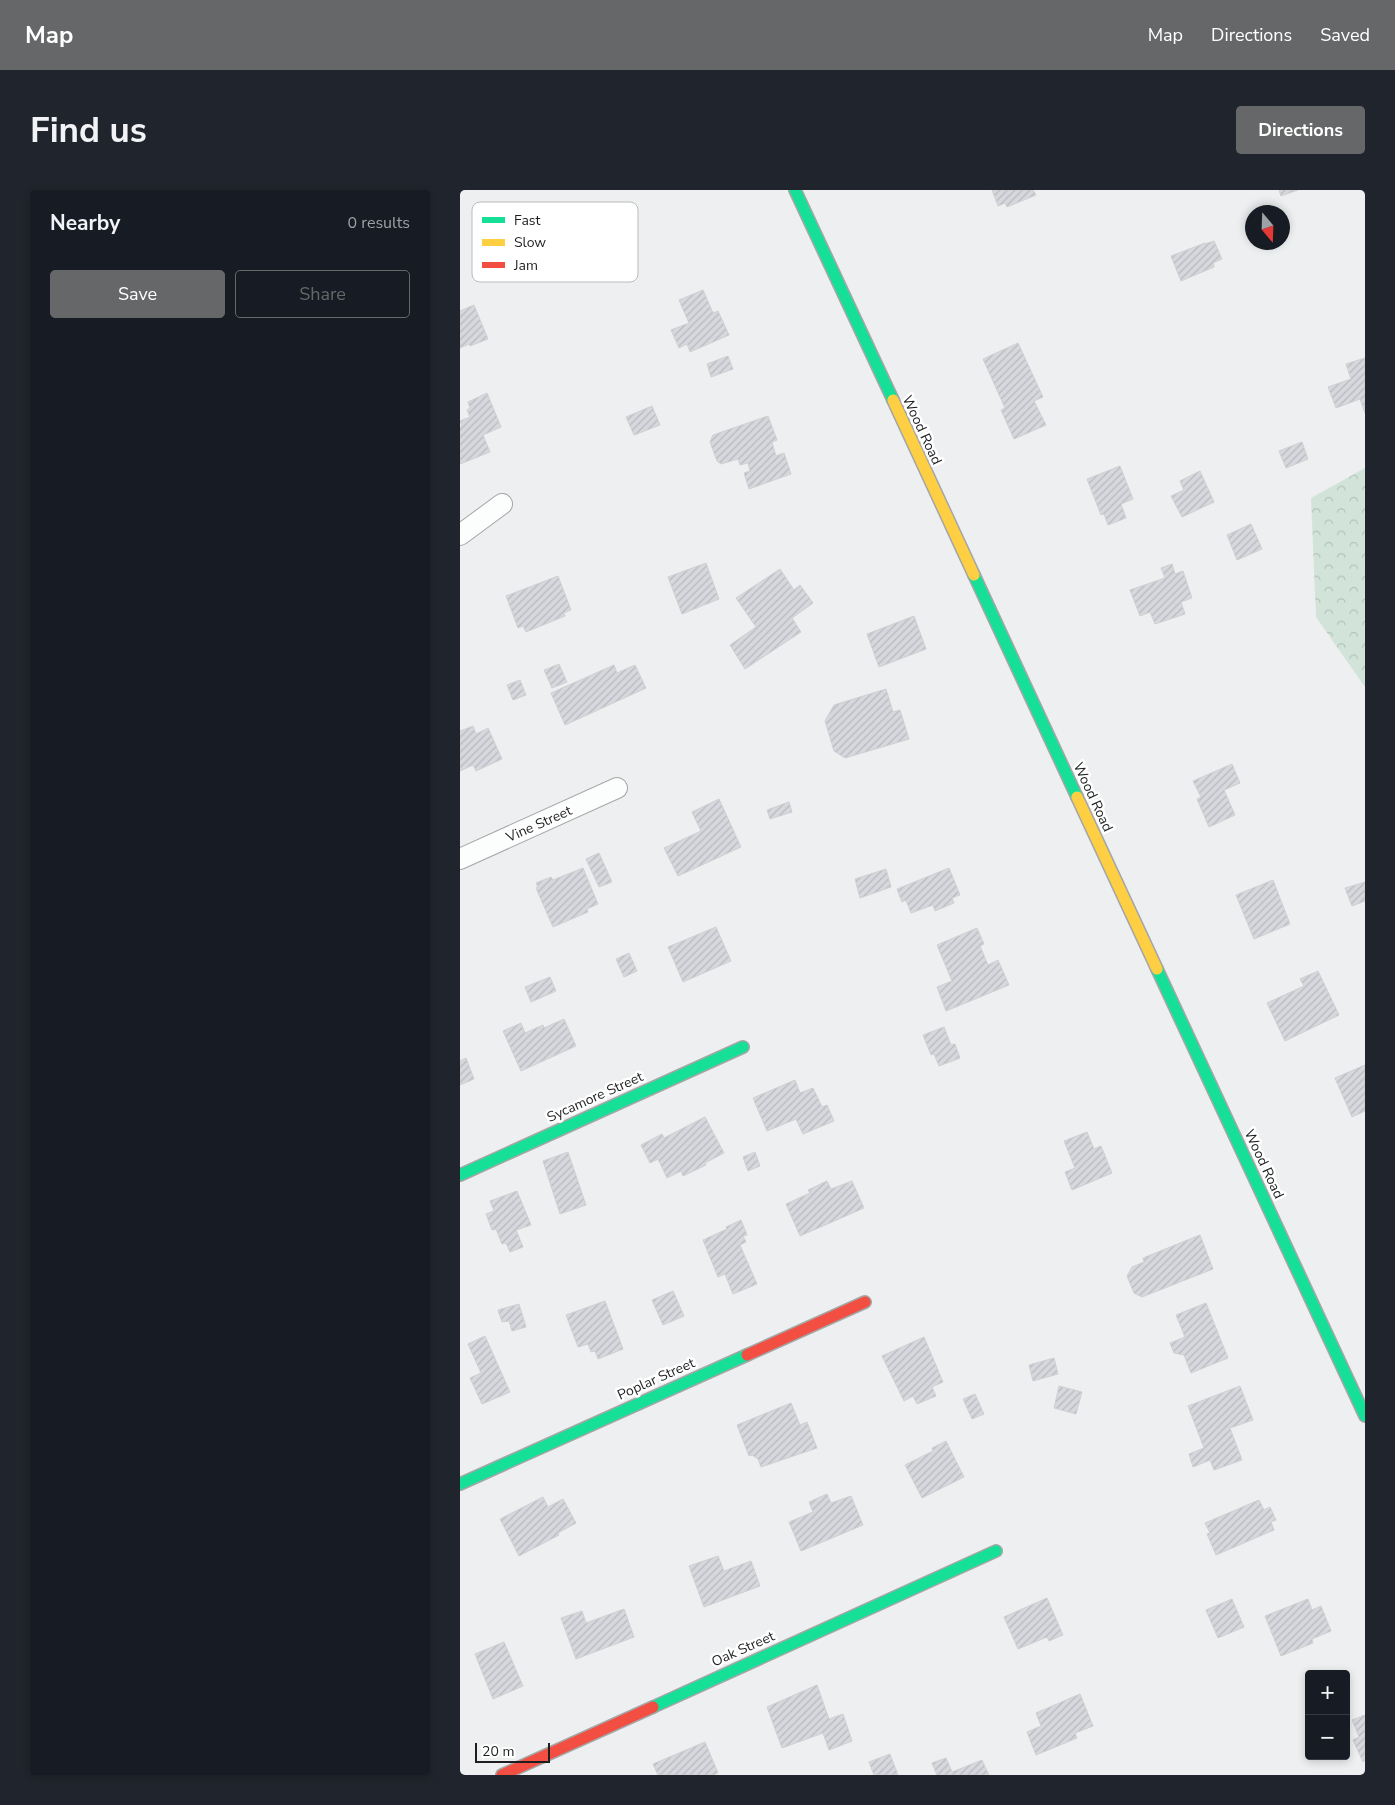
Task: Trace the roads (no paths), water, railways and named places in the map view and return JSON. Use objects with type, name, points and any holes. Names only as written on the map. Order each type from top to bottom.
[{"type":"street","name":"Wood Road","points":[[795,190],[1365,1416]]},
{"type":"street","points":[[460,535],[502,504]]},
{"type":"street","name":"Vine Street","points":[[460,859],[617,788]]},
{"type":"street","name":"Sycamore Street","points":[[460,1175],[743,1047]]},
{"type":"street","name":"Poplar Street","points":[[460,1484],[865,1302]]},
{"type":"street","name":"Oak Street","points":[[502,1775],[996,1551]]}]
